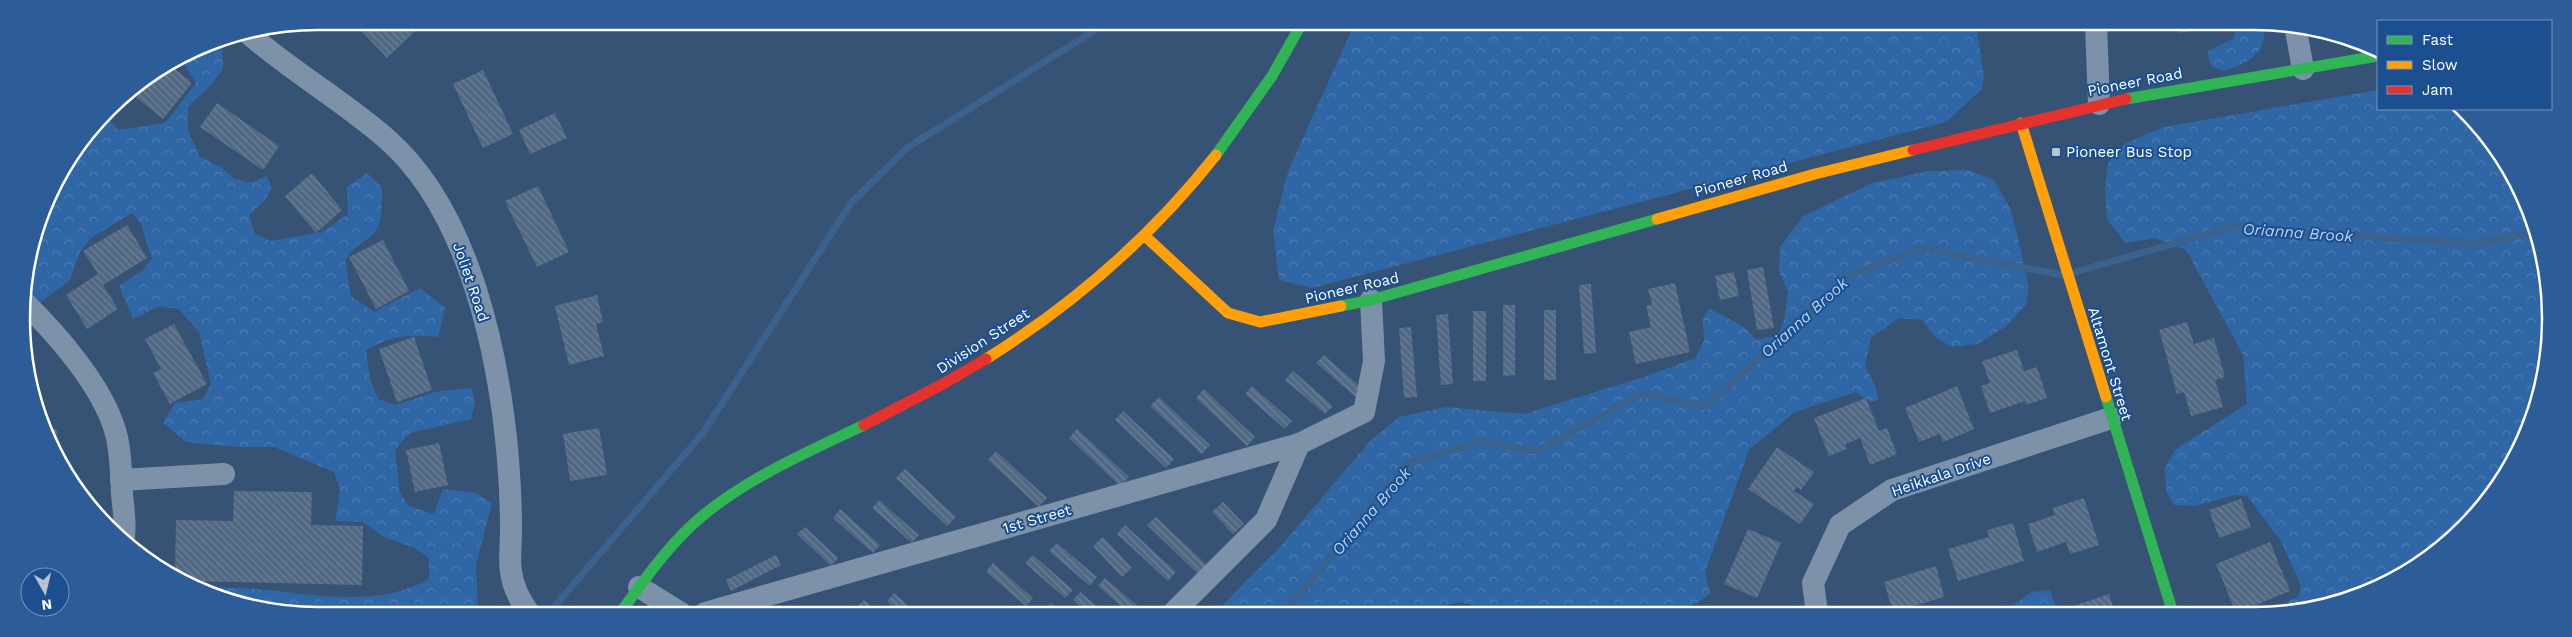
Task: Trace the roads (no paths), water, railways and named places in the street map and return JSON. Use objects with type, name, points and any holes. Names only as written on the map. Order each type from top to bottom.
[{"type":"street","name":"Division Street","points":[[624,607],[668,551],[701,517],[759,478],[924,395],[1012,343],[1068,302],[1145,236],[1202,172],[1253,104],[1297,30]]},
{"type":"street","points":[[2096,30],[2099,104]]},
{"type":"street","points":[[2297,33],[2303,69]]},
{"type":"street","name":"Joliet Road","points":[[254,38],[388,140],[416,170],[437,202],[455,236],[486,324],[503,406],[511,495],[511,573],[521,602],[525,607]]},
{"type":"street","name":"Pioneer Road","points":[[1145,236],[1228,313],[1260,322],[1371,300],[1815,174],[2099,104],[2164,91],[2374,57]]},
{"type":"street","name":"Altamont Street","points":[[2021,123],[2171,607]]},
{"type":"street","name":"1st Street","points":[[727,607],[1299,444],[1364,412],[1374,361],[1371,300]]},
{"type":"street","points":[[31,308],[77,362],[101,399],[115,429],[120,456],[124,531]]},
{"type":"street","name":"Heikkala Drive","points":[[1815,607],[1813,583],[1840,525],[1892,490],[2111,418]]},
{"type":"street","points":[[1179,607],[1266,520],[1299,444]]},
{"type":"street","points":[[121,480],[224,474]]},
{"type":"street","points":[[639,587],[671,607]]},
{"type":"waterway","points":[[554,607],[703,433],[851,203],[907,148],[1095,30]]},
{"type":"waterway","name":"Orianna Brook","points":[[2072,273],[2232,227],[2477,244],[2529,232]]},
{"type":"waterway","name":"Orianna Brook","points":[[1289,607],[1407,464],[1481,441],[1537,451],[1641,394],[1706,406],[1850,275],[1923,248],[2062,275]]},
{"type":"place","name":"Pioneer Bus Stop","points":[[2056,152]]}]
